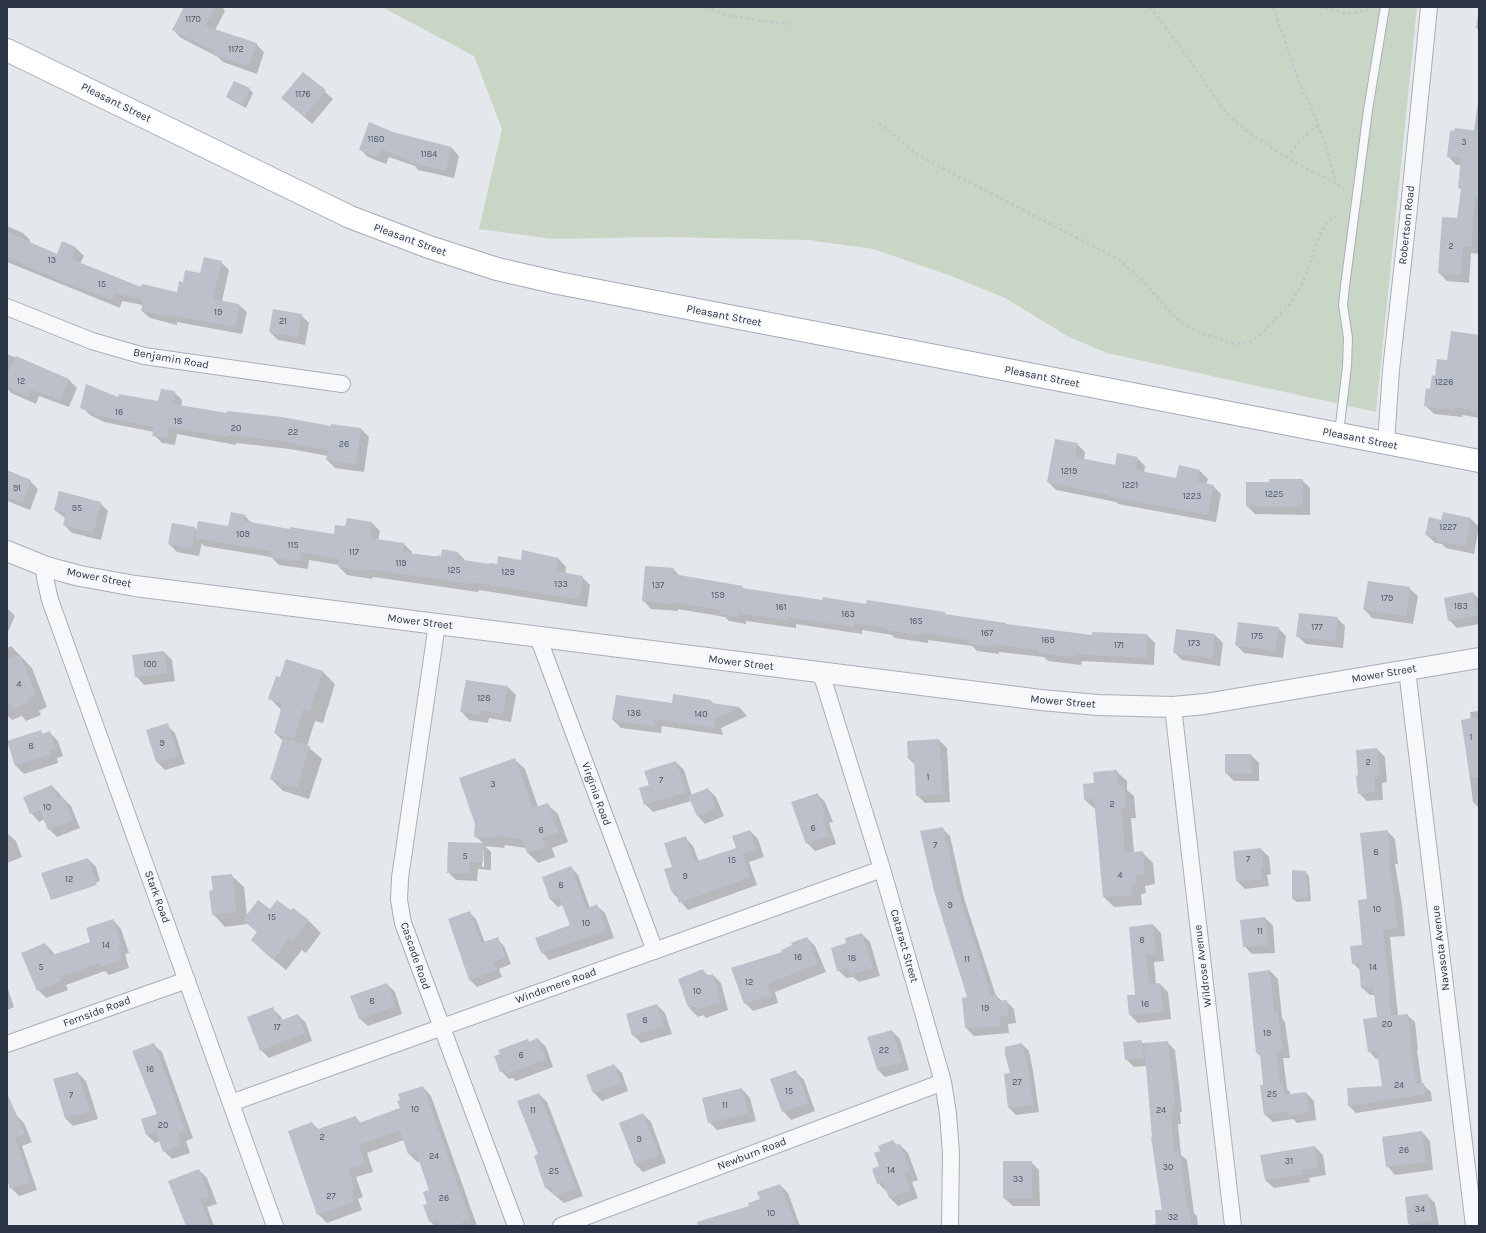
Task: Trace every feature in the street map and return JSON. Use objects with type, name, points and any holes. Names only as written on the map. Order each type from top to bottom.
[{"type":"main road","name":"Pleasant Street","points":[[7,50],[350,218],[422,245],[497,269],[573,286],[1479,461]]},
{"type":"street","name":"Robertson Road","points":[[1386,443],[1391,370],[1429,7]]},
{"type":"street","name":"Benjamin Road","points":[[7,306],[92,341],[144,356],[342,384]]},
{"type":"street","name":"Mower Street","points":[[7,551],[44,566],[80,576],[135,586],[1054,702],[1173,707],[1235,699],[1479,658]]},
{"type":"street","name":"Stark Road","points":[[44,566],[50,600],[275,1226]]},
{"type":"street","name":"Cascade Road","points":[[437,624],[400,878],[399,900],[403,923],[516,1226]]},
{"type":"street","name":"Virginia Road","points":[[538,637],[655,951]]},
{"type":"street","name":"Navasota Avenue","points":[[1407,670],[1474,1226]]},
{"type":"street","name":"Cataract Street","points":[[821,673],[882,869],[942,1082],[948,1114],[951,1153],[950,1226]]},
{"type":"street","name":"Wildrose Avenue","points":[[1173,707],[1233,1226]]},
{"type":"street","name":"Windemere Road","points":[[231,1103],[882,869]]},
{"type":"street","name":"Fernside Road","points":[[7,1044],[187,980]]},
{"type":"street","name":"Newburn Road","points":[[561,1226],[942,1082]]},
{"type":"lane","points":[[1339,435],[1348,345],[1347,324],[1343,304],[1368,110],[1384,7]]},
{"type":"path","points":[[706,7],[728,14],[756,20],[789,24]]},
{"type":"path","points":[[879,123],[919,156],[1118,259],[1144,282],[1171,313],[1183,324],[1197,331],[1228,342],[1240,344],[1248,343],[1260,335],[1285,309],[1297,293],[1303,282],[1314,249],[1328,221],[1356,206],[1351,195],[1336,183],[1309,170],[1286,156],[1235,121],[1222,108],[1184,52],[1150,7]]},
{"type":"path","points":[[1273,7],[1300,85],[1324,141],[1336,183]]},
{"type":"path","points":[[1319,7],[1344,13],[1355,13],[1368,11],[1378,7]]},
{"type":"path","points":[[1286,156],[1318,125]]},
{"type":"green space","points":[[382,7],[1417,7],[1376,412],[1107,353],[1069,337],[1005,298],[949,275],[873,249],[808,240],[662,237],[552,239],[479,229],[502,129],[474,56]]},
{"type":"building","points":[[184,7],[215,7],[205,26],[257,43],[249,66],[214,55],[215,52],[172,30]]},
{"type":"building","points":[[303,72],[326,90],[304,117],[281,98]]},
{"type":"building","points":[[234,81],[250,88],[242,105],[226,97]]},
{"type":"building","points":[[369,122],[393,132],[451,147],[446,171],[409,162],[410,160],[381,149],[378,157],[359,150]]},
{"type":"building","points":[[1455,128],[1479,131],[1479,198],[1475,198],[1471,247],[1463,246],[1461,275],[1438,273],[1442,217],[1457,218],[1461,188],[1458,188],[1461,158],[1447,157],[1450,130],[1454,131]]},
{"type":"building","points":[[7,232],[57,254],[62,241],[76,247],[71,259],[141,287],[142,284],[177,292],[179,281],[183,282],[185,270],[200,273],[204,257],[222,261],[213,299],[239,304],[235,327],[170,315],[169,317],[141,311],[143,300],[115,293],[112,300],[62,281],[7,257]]},
{"type":"building","points":[[273,309],[302,314],[297,337],[269,332]]},
{"type":"building","points":[[1451,331],[1479,335],[1479,412],[1455,407],[1455,410],[1424,406],[1426,388],[1430,389],[1432,375],[1435,376],[1437,359],[1447,360]]},
{"type":"building","points":[[16,356],[69,379],[61,400],[31,389],[28,396],[7,387],[7,375]]},
{"type":"building","points":[[86,384],[118,397],[119,394],[158,401],[161,389],[175,391],[173,404],[227,413],[227,411],[282,417],[331,426],[331,424],[361,428],[356,464],[326,460],[328,450],[282,441],[228,435],[228,437],[169,427],[167,438],[152,436],[154,427],[95,415],[96,414],[80,408]]},
{"type":"building","points":[[1055,439],[1078,443],[1075,457],[1115,465],[1117,453],[1138,457],[1135,470],[1176,478],[1179,465],[1200,470],[1197,482],[1214,485],[1208,515],[1109,496],[1047,482]]},
{"type":"building","points":[[7,470],[31,480],[22,503],[7,497]]},
{"type":"building","points":[[1269,479],[1303,479],[1302,507],[1246,506],[1246,482],[1269,482]]},
{"type":"building","points":[[59,491],[101,502],[93,533],[63,525],[66,513],[54,510]]},
{"type":"building","points":[[231,512],[246,515],[244,521],[290,529],[290,527],[334,534],[335,525],[345,526],[347,518],[372,522],[370,538],[404,543],[403,552],[437,557],[437,555],[441,556],[442,549],[458,552],[457,559],[489,564],[497,564],[498,556],[521,560],[522,550],[559,558],[556,571],[583,576],[579,599],[471,582],[470,584],[365,569],[365,571],[338,567],[339,559],[301,552],[300,561],[270,557],[271,551],[195,538],[198,521],[228,526]]},
{"type":"building","points":[[1443,512],[1471,518],[1466,546],[1437,541],[1437,537],[1425,535],[1429,517],[1441,520]]},
{"type":"building","points":[[172,523],[195,527],[192,549],[168,544]]},
{"type":"building","points":[[645,566],[674,568],[673,574],[743,586],[742,588],[822,600],[823,597],[866,604],[867,600],[945,612],[945,614],[1006,624],[1092,635],[1092,632],[1147,634],[1146,658],[1074,654],[1074,657],[1038,653],[1039,650],[991,644],[991,647],[968,644],[969,640],[921,632],[920,635],[886,630],[887,628],[854,623],[854,627],[788,617],[788,620],[738,613],[738,617],[720,614],[721,610],[671,602],[670,604],[642,601]]},
{"type":"building","points":[[1368,581],[1410,587],[1406,616],[1363,610]]},
{"type":"building","points":[[1473,592],[1478,615],[1448,621],[1444,598]]},
{"type":"building","points":[[1299,613],[1338,617],[1335,641],[1296,637]]},
{"type":"building","points":[[1238,622],[1279,627],[1275,651],[1235,645]]},
{"type":"building","points":[[1176,629],[1215,634],[1212,658],[1173,653]]},
{"type":"building","points":[[164,651],[167,673],[135,677],[132,655]]},
{"type":"building","points":[[20,655],[36,695],[28,698],[29,702],[13,709],[11,704],[7,705],[7,660]]},
{"type":"building","points":[[286,659],[323,671],[310,711],[303,709],[294,739],[274,733],[283,703],[268,699],[276,676],[280,677]]},
{"type":"building","points":[[466,680],[508,686],[503,714],[481,710],[480,715],[460,712]]},
{"type":"building","points":[[673,694],[711,700],[711,703],[740,707],[713,720],[716,728],[655,719],[654,726],[612,720],[616,695],[672,703]]},
{"type":"building","points":[[1479,717],[1479,777],[1470,777],[1461,720]]},
{"type":"building","points":[[168,723],[178,756],[156,762],[146,730]]},
{"type":"building","points":[[41,730],[42,734],[50,731],[55,748],[49,750],[51,754],[15,766],[7,741]]},
{"type":"building","points":[[283,738],[310,746],[297,788],[270,779]]},
{"type":"building","points":[[939,739],[943,794],[916,796],[914,759],[908,759],[907,741]]},
{"type":"building","points":[[1377,748],[1380,775],[1374,775],[1375,792],[1358,794],[1356,750]]},
{"type":"building","points":[[1225,754],[1251,754],[1252,774],[1225,773]]},
{"type":"building","points":[[515,758],[533,808],[548,803],[558,832],[542,837],[546,847],[527,853],[522,839],[495,835],[494,838],[474,837],[475,824],[459,778]]},
{"type":"building","points":[[676,761],[686,792],[644,805],[639,788],[649,785],[644,771]]},
{"type":"building","points":[[1117,770],[1118,785],[1124,785],[1126,808],[1121,808],[1125,853],[1143,851],[1145,874],[1135,876],[1136,883],[1131,884],[1133,895],[1103,897],[1094,799],[1084,800],[1083,784],[1094,783],[1093,772]]},
{"type":"building","points":[[52,785],[58,799],[63,797],[73,820],[48,830],[40,810],[30,814],[23,797]]},
{"type":"building","points":[[708,788],[716,808],[697,816],[688,796]]},
{"type":"building","points":[[818,793],[825,814],[822,815],[829,836],[806,844],[791,802]]},
{"type":"building","points":[[943,827],[957,889],[991,996],[997,995],[998,1001],[1007,1000],[1008,1015],[1000,1016],[1001,1026],[965,1028],[962,998],[967,997],[934,891],[920,831]]},
{"type":"building","points":[[750,830],[757,849],[742,854],[750,877],[679,903],[676,892],[672,893],[664,869],[672,867],[664,843],[686,836],[694,862],[736,848],[732,836]]},
{"type":"building","points":[[1388,830],[1390,857],[1388,857],[1397,928],[1383,930],[1391,1016],[1408,1014],[1410,1043],[1416,1084],[1424,1083],[1425,1094],[1348,1106],[1347,1088],[1382,1086],[1377,1051],[1368,1052],[1363,1019],[1377,1017],[1373,987],[1361,988],[1359,963],[1352,964],[1350,946],[1362,945],[1358,900],[1367,899],[1360,833]]},
{"type":"building","points":[[448,842],[484,843],[483,862],[470,862],[470,873],[447,873]]},
{"type":"building","points":[[1261,848],[1263,867],[1260,867],[1261,879],[1236,881],[1233,851]]},
{"type":"building","points":[[88,858],[97,885],[51,900],[41,873]]},
{"type":"building","points":[[571,866],[586,909],[597,904],[607,930],[541,953],[535,938],[570,925],[559,897],[550,900],[542,877]]},
{"type":"building","points":[[1292,870],[1306,871],[1308,898],[1292,899]]},
{"type":"building","points":[[232,874],[236,912],[212,915],[209,891],[213,890],[211,876]]},
{"type":"building","points":[[258,900],[270,909],[277,900],[291,910],[293,908],[309,920],[293,941],[289,938],[274,959],[251,940],[257,932],[243,920]]},
{"type":"building","points":[[470,911],[481,943],[498,937],[505,957],[493,962],[496,970],[469,980],[448,919]]},
{"type":"building","points":[[1265,917],[1268,945],[1243,947],[1240,920]]},
{"type":"building","points":[[113,919],[121,945],[118,946],[122,960],[100,967],[99,963],[59,977],[61,981],[37,991],[21,953],[45,943],[50,956],[90,942],[86,928]]},
{"type":"building","points":[[1153,924],[1156,953],[1146,954],[1149,984],[1160,983],[1163,1012],[1129,1015],[1127,995],[1135,995],[1129,927]]},
{"type":"building","points":[[862,933],[873,968],[850,975],[848,968],[837,971],[831,948],[846,943],[845,938]]},
{"type":"building","points":[[807,937],[818,964],[767,984],[771,995],[744,1004],[731,968],[782,952],[781,950],[792,945],[791,943]]},
{"type":"building","points":[[703,969],[706,976],[713,974],[720,1002],[697,1010],[696,1007],[688,1007],[678,979]]},
{"type":"building","points":[[1270,970],[1274,1013],[1278,1013],[1282,1050],[1276,1051],[1280,1083],[1283,1083],[1284,1095],[1306,1092],[1309,1112],[1288,1116],[1287,1111],[1264,1115],[1260,1085],[1263,1085],[1260,1053],[1256,1053],[1248,973]]},
{"type":"building","points":[[387,983],[395,1006],[359,1019],[350,996]]},
{"type":"building","points":[[657,1004],[664,1026],[632,1036],[626,1014]]},
{"type":"building","points":[[273,1007],[279,1021],[298,1014],[305,1033],[260,1051],[247,1017]]},
{"type":"building","points":[[892,1030],[902,1062],[877,1069],[867,1037]]},
{"type":"building","points":[[538,1038],[546,1059],[507,1074],[506,1070],[500,1072],[494,1056],[500,1054],[498,1050],[528,1039],[529,1042]]},
{"type":"building","points":[[1141,1040],[1144,1058],[1125,1060],[1123,1042]]},
{"type":"building","points":[[1168,1041],[1175,1104],[1172,1105],[1173,1116],[1171,1116],[1174,1152],[1179,1151],[1191,1226],[1156,1226],[1155,1210],[1162,1210],[1151,1137],[1144,1043]]},
{"type":"building","points":[[154,1043],[185,1130],[178,1133],[182,1145],[163,1152],[156,1132],[146,1135],[141,1119],[157,1114],[132,1051]]},
{"type":"building","points":[[1022,1043],[1027,1063],[1033,1105],[1008,1108],[1004,1074],[1010,1073],[1005,1054],[1005,1047]]},
{"type":"building","points":[[614,1064],[621,1083],[593,1093],[586,1075]]},
{"type":"building","points":[[796,1070],[808,1103],[782,1112],[770,1079]]},
{"type":"building","points":[[78,1072],[90,1111],[65,1118],[53,1079]]},
{"type":"building","points":[[423,1086],[470,1220],[454,1226],[441,1226],[438,1219],[429,1222],[423,1205],[427,1204],[423,1192],[429,1190],[416,1152],[408,1154],[400,1130],[359,1145],[365,1164],[348,1169],[355,1189],[350,1191],[354,1202],[317,1215],[288,1131],[312,1122],[315,1130],[356,1116],[359,1123],[400,1108],[397,1101],[400,1100],[398,1094]]},
{"type":"building","points":[[742,1088],[748,1113],[708,1123],[702,1098]]},
{"type":"building","points":[[7,1093],[25,1134],[15,1138],[30,1182],[10,1189],[7,1179]]},
{"type":"building","points":[[539,1093],[576,1188],[555,1196],[551,1186],[545,1188],[534,1156],[538,1154],[517,1101]]},
{"type":"building","points":[[643,1113],[659,1155],[635,1164],[619,1123]]},
{"type":"building","points":[[1422,1131],[1426,1162],[1386,1167],[1382,1137]]},
{"type":"building","points":[[893,1140],[895,1145],[900,1144],[910,1171],[904,1174],[911,1190],[889,1198],[883,1182],[877,1184],[872,1169],[879,1166],[874,1153],[880,1151],[878,1146]]},
{"type":"building","points":[[1315,1146],[1318,1167],[1302,1170],[1303,1174],[1265,1180],[1260,1155]]},
{"type":"building","points":[[1003,1161],[1032,1161],[1032,1198],[1003,1198]]},
{"type":"building","points":[[199,1169],[209,1196],[200,1199],[210,1226],[186,1226],[168,1181]]},
{"type":"building","points":[[780,1184],[795,1223],[786,1226],[698,1226],[697,1222],[749,1206],[748,1203],[760,1199],[757,1192]]},
{"type":"building","points":[[1428,1194],[1432,1221],[1408,1224],[1405,1197]]}]
